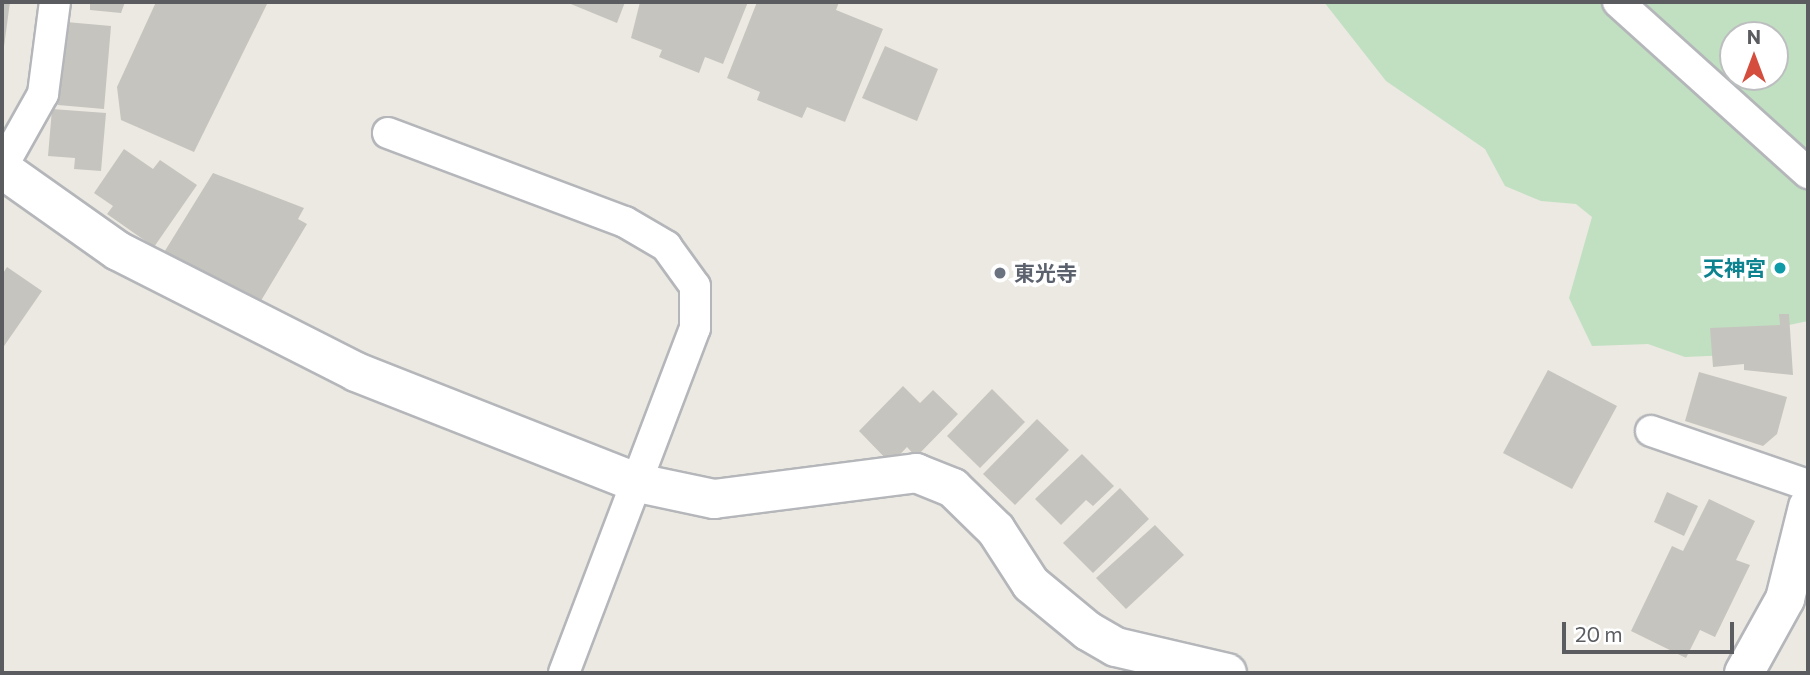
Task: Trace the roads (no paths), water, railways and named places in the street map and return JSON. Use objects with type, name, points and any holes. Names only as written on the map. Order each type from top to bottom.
[{"type":"street","points":[[2,168],[118,251],[356,372],[638,483],[714,499],[916,473],[953,488],[996,530],[1031,584],[1088,631],[1116,647],[1227,673]]},
{"type":"street","points":[[1744,673],[1797,604],[1808,507]]},
{"type":"lane","points":[[2,168],[43,94],[55,2]]},
{"type":"lane","points":[[1618,2],[1808,173]]},
{"type":"lane","points":[[388,133],[625,222],[666,246],[695,286],[695,328],[564,673]]},
{"type":"lane","points":[[1651,431],[1808,485]]},
{"type":"place","name":"天神宮","points":[[1780,268]]},
{"type":"place","name":"東光寺","points":[[1000,273]]}]
